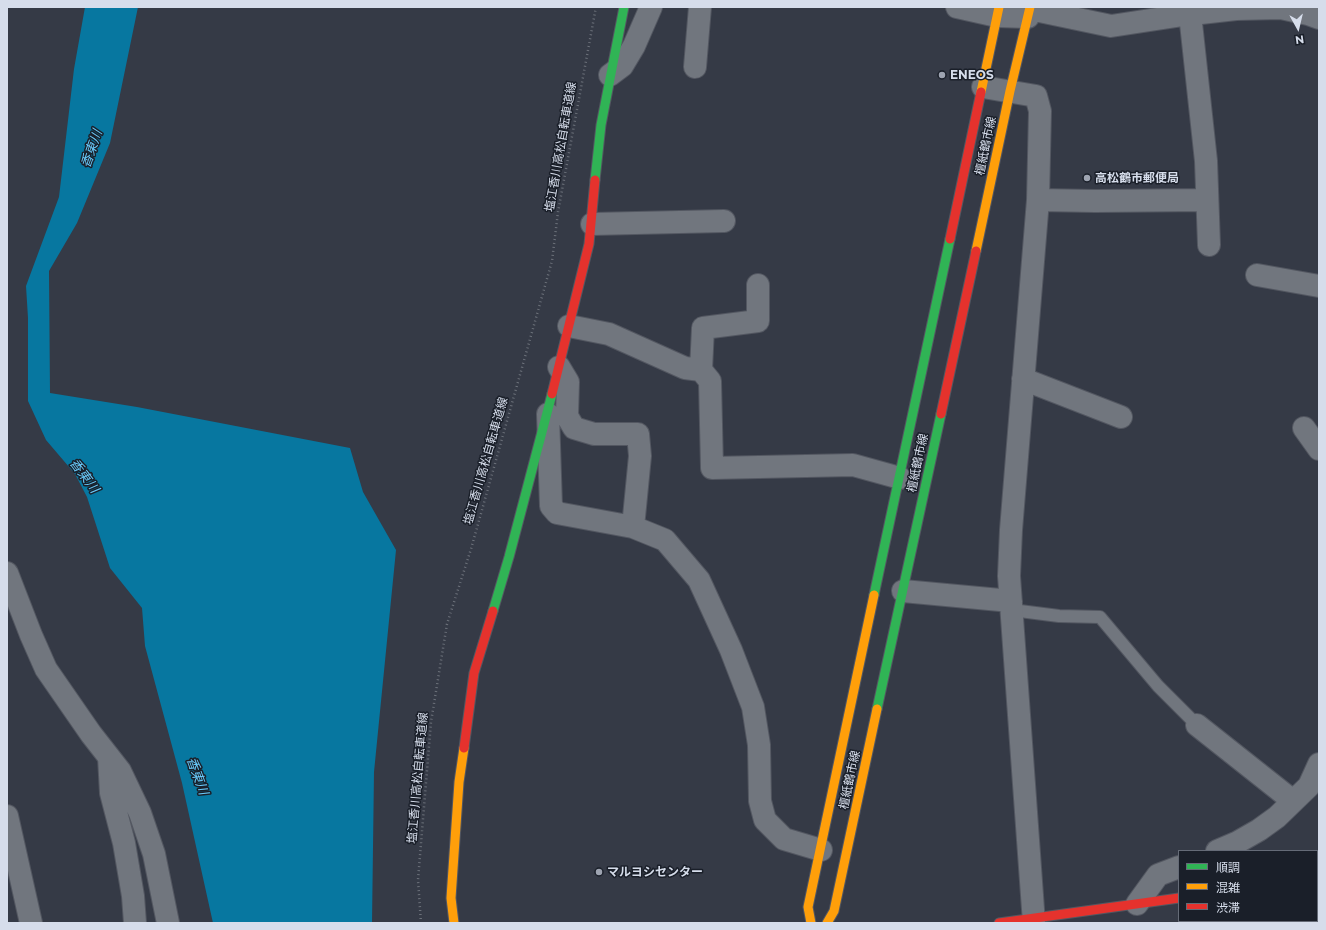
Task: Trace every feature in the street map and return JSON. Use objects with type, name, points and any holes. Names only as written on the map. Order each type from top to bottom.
[{"type":"main road","points":[[454,923],[451,898],[459,782],[474,673],[508,557],[548,410],[590,244],[601,125],[624,7]]},
{"type":"main road","name":"檀紙鶴市線","points":[[811,923],[808,907],[998,11]]},
{"type":"main road","name":"檀紙鶴市線","points":[[827,923],[834,912],[1010,91],[1029,11]]},
{"type":"main road","points":[[999,923],[1034,921],[1178,898]]},
{"type":"street","points":[[610,76],[622,66],[634,46],[651,7]]},
{"type":"street","points":[[695,68],[700,7]]},
{"type":"street","points":[[957,7],[998,11],[1011,15],[1029,11],[1058,11],[1111,26],[1190,14],[1236,9],[1281,8],[1312,13]]},
{"type":"street","points":[[1190,14],[1206,160],[1208,245]]},
{"type":"street","points":[[983,86],[1036,96],[1040,111],[1038,200],[1011,530],[1009,576],[1034,921]]},
{"type":"street","points":[[1038,200],[1207,200]]},
{"type":"street","points":[[592,224],[724,221]]},
{"type":"street","points":[[1257,276],[1319,286]]},
{"type":"street","points":[[758,285],[758,321],[703,328],[701,370],[710,381],[712,468],[853,465],[900,478]]},
{"type":"street","points":[[569,326],[608,334],[685,368],[701,370]]},
{"type":"street","points":[[559,367],[568,382],[567,416],[574,428],[594,434],[638,434],[640,456],[634,527]]},
{"type":"street","points":[[1023,379],[1121,417]]},
{"type":"street","points":[[548,410],[551,506],[557,513],[634,527],[665,540],[699,580],[731,650],[753,707],[759,745],[760,801],[765,820],[784,839],[820,850]]},
{"type":"street","points":[[1304,428],[1319,449]]},
{"type":"street","points":[[7,573],[46,669],[64,696],[120,771],[140,813],[154,854],[168,923]]},
{"type":"street","points":[[903,591],[1012,606]]},
{"type":"street","points":[[1198,725],[1293,801]]},
{"type":"street","points":[[109,757],[111,793],[124,843],[133,896],[135,923]]},
{"type":"street","points":[[1219,850],[1238,842],[1259,830],[1277,816],[1309,786],[1319,764]]},
{"type":"street","points":[[7,816],[31,923]]},
{"type":"street","points":[[1137,904],[1158,875],[1178,866]]},
{"type":"lane","points":[[1012,606],[1059,616],[1100,617],[1158,686],[1198,725]]},
{"type":"path","name":"塩江香川高松自転車道線","points":[[421,923],[418,880],[430,730],[447,624],[473,541],[552,261],[558,212],[596,7]]},
{"type":"water","name":"香東川","points":[[85,7],[138,7],[110,143],[77,223],[49,271],[50,393],[137,407],[350,448],[363,492],[396,550],[374,772],[372,923],[213,923],[182,783],[145,646],[142,608],[110,568],[87,497],[75,474],[46,440],[28,401],[28,318],[26,286],[59,197],[74,69]]},
{"type":"traffic: fast","points":[[595,180],[601,125],[624,7]]},
{"type":"traffic: fast","points":[[874,595],[950,239]]},
{"type":"traffic: fast","points":[[493,611],[509,557],[552,394]]},
{"type":"traffic: fast","points":[[877,709],[941,414]]},
{"type":"traffic: slow","points":[[981,92],[999,7]]},
{"type":"traffic: slow","points":[[976,251],[1010,91],[1030,7]]},
{"type":"traffic: slow","points":[[811,923],[808,907],[874,595]]},
{"type":"traffic: slow","points":[[827,923],[834,911],[877,709]]},
{"type":"traffic: slow","points":[[454,923],[451,898],[459,782],[464,748]]},
{"type":"traffic: jam","points":[[950,239],[981,92]]},
{"type":"traffic: jam","points":[[552,394],[589,244],[595,180]]},
{"type":"traffic: jam","points":[[941,414],[976,251]]},
{"type":"traffic: jam","points":[[464,748],[474,673],[493,611]]},
{"type":"traffic: jam","points":[[999,923],[1178,898]]},
{"type":"place","name":"ENEOS","points":[[942,75]]},
{"type":"place","name":"高松鶴市郵便局","points":[[1087,178]]},
{"type":"place","name":"マルヨシセンター","points":[[599,872]]}]
